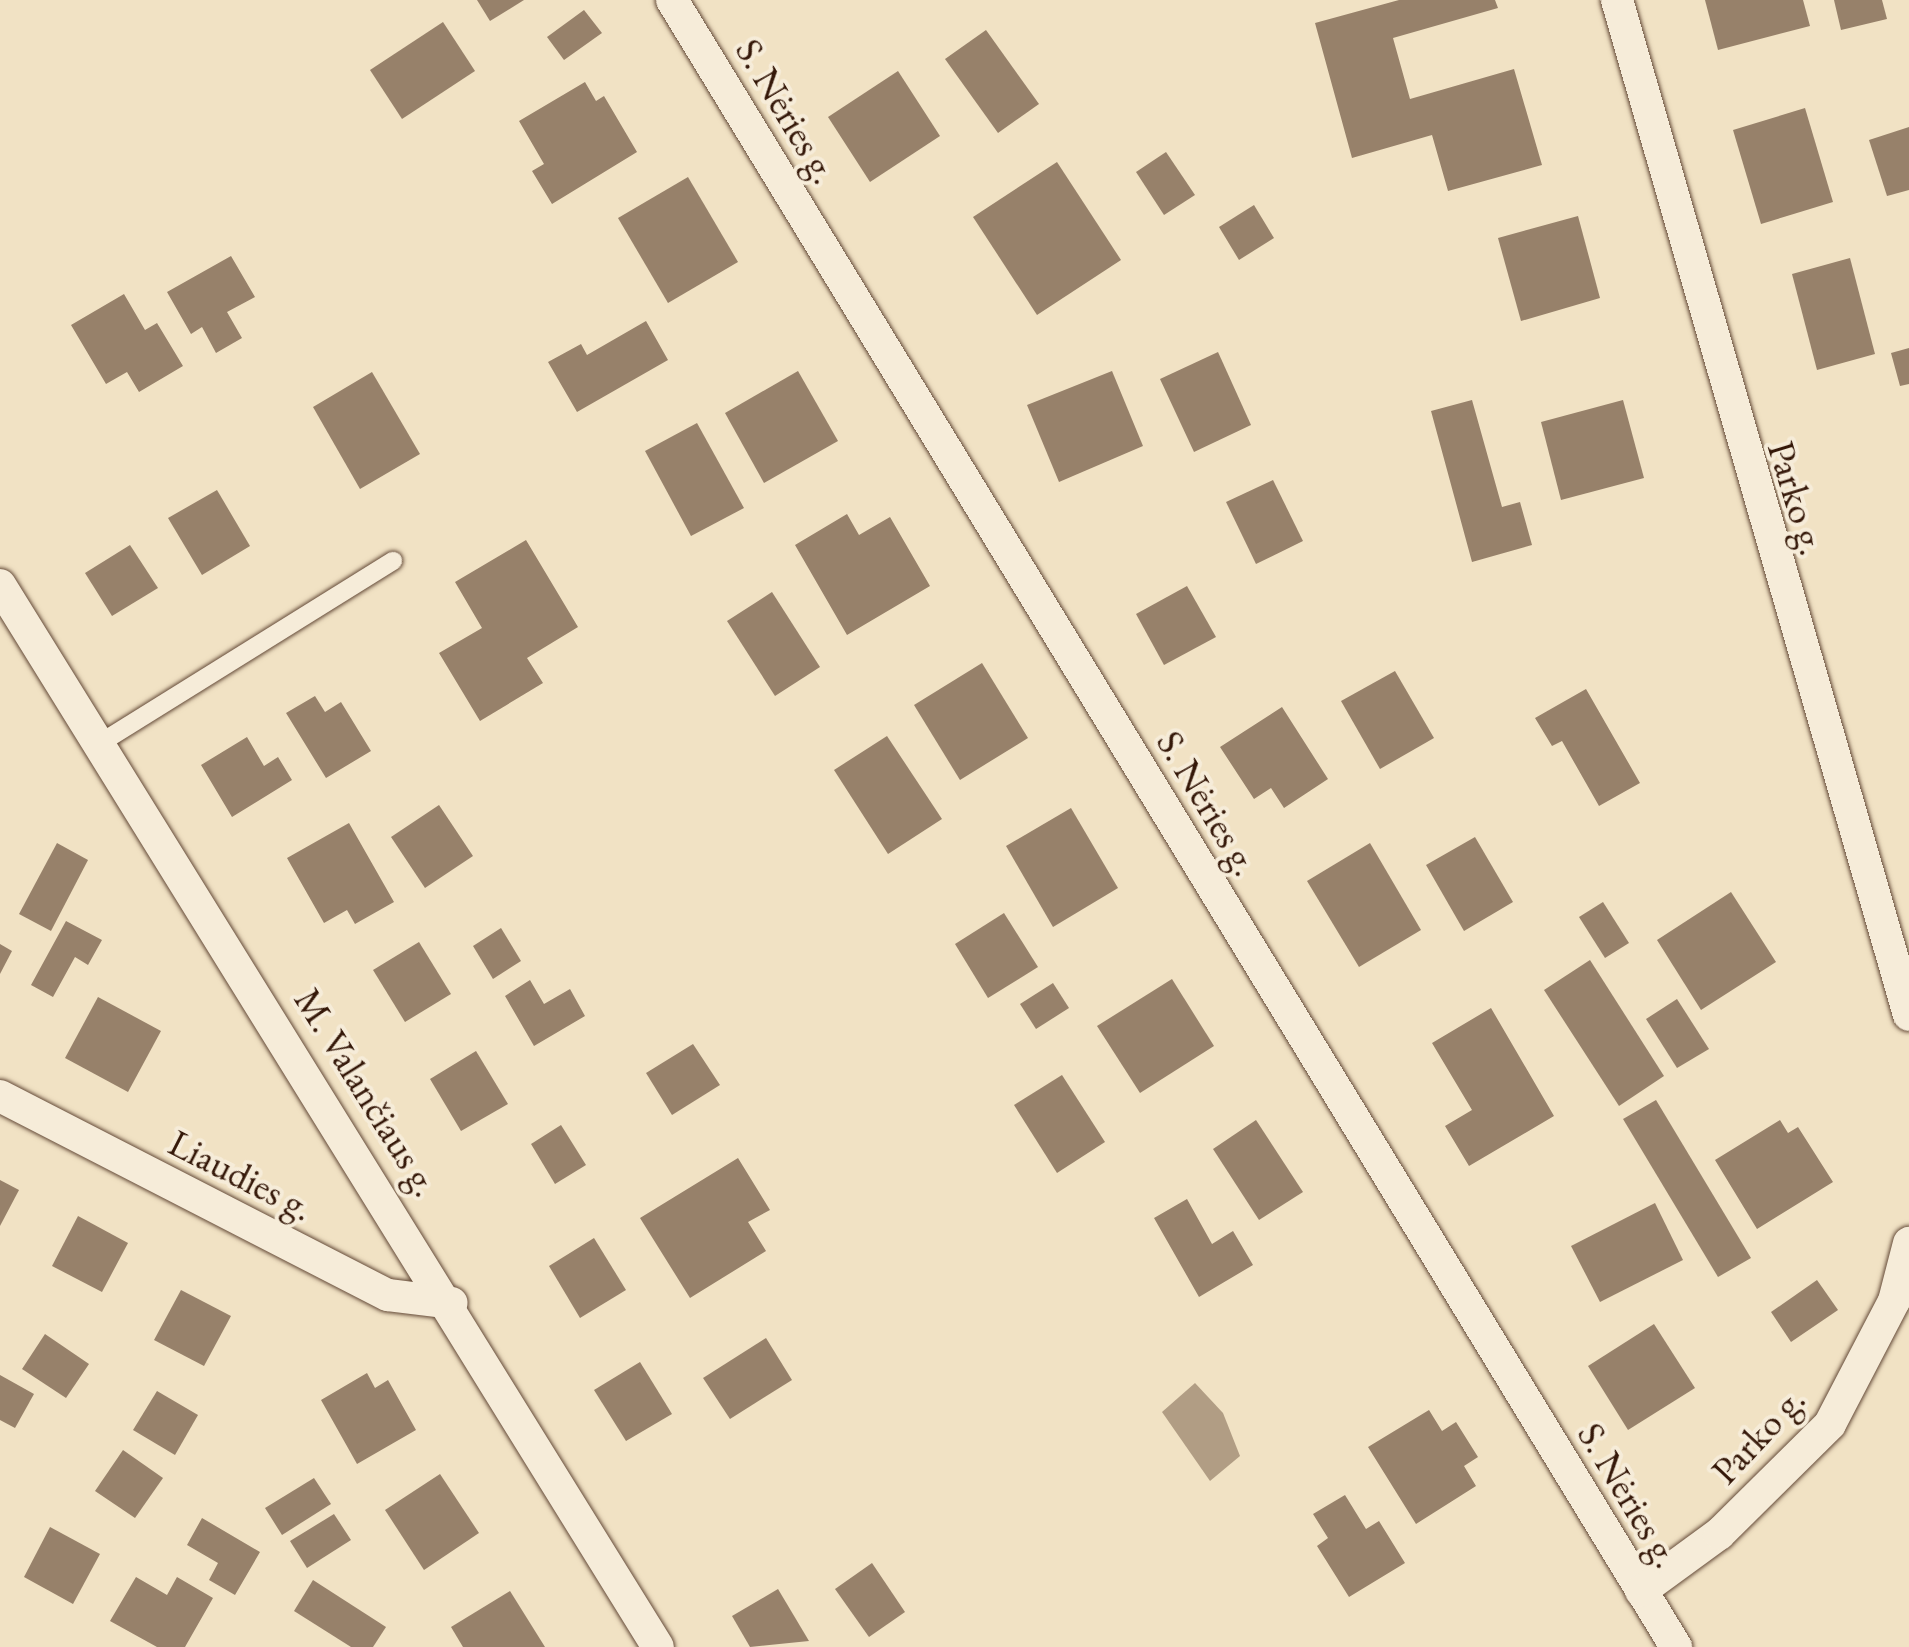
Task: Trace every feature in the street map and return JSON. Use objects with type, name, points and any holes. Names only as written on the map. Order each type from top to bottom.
[{"type":"street","name":"S. Nėries g.","points":[[672,0],[1676,1647]]},
{"type":"street","name":"Parko g.","points":[[1617,0],[1909,1015]]},
{"type":"street","name":"M. Valančiaus g.","points":[[0,584],[452,1302],[658,1647]]},
{"type":"street","name":"Liaudies g.","points":[[0,1096],[388,1296],[452,1302]]},
{"type":"street","name":"Parko g.","points":[[1641,1591],[1719,1534],[1830,1424],[1894,1302],[1909,1243]]},
{"type":"lane","points":[[102,742],[393,561]]},
{"type":"shaded area","points":[[1195,1383],[1223,1413],[1240,1456],[1210,1481],[1162,1412]]},
{"type":"building","points":[[477,0],[524,0],[490,21]]},
{"type":"building","points":[[1399,0],[1495,0],[1498,8],[1393,38],[1410,99],[1514,69],[1542,165],[1448,191],[1432,135],[1352,158],[1315,23]]},
{"type":"building","points":[[1705,0],[1803,0],[1810,26],[1718,50]]},
{"type":"building","points":[[1834,0],[1882,0],[1887,19],[1841,30]]},
{"type":"building","points":[[584,10],[602,33],[564,60],[547,37]]},
{"type":"building","points":[[443,22],[475,71],[402,119],[370,70]]},
{"type":"building","points":[[986,30],[1039,104],[998,133],[945,59]]},
{"type":"building","points":[[898,71],[940,136],[870,182],[828,117]]},
{"type":"building","points":[[585,82],[596,101],[604,96],[637,152],[552,204],[532,171],[544,164],[519,121]]},
{"type":"building","points":[[1805,108],[1833,202],[1761,224],[1733,130]]},
{"type":"building","points":[[1909,127],[1909,190],[1887,196],[1869,140]]},
{"type":"building","points":[[1166,152],[1195,195],[1164,215],[1136,172]]},
{"type":"building","points":[[1057,162],[1121,260],[1037,315],[973,217]]},
{"type":"building","points":[[688,177],[738,262],[668,303],[618,218]]},
{"type":"building","points":[[1254,205],[1274,238],[1239,260],[1219,227]]},
{"type":"building","points":[[1578,216],[1600,298],[1521,321],[1498,238]]},
{"type":"building","points":[[231,256],[255,297],[227,312],[242,338],[216,353],[202,327],[191,334],[167,292]]},
{"type":"building","points":[[1850,258],[1875,354],[1817,370],[1792,274]]},
{"type":"building","points":[[124,294],[145,330],[157,323],[183,366],[139,392],[127,372],[106,384],[71,325]]},
{"type":"building","points":[[646,321],[668,360],[577,412],[548,362],[581,344],[587,355]]},
{"type":"building","points":[[1909,348],[1909,384],[1900,386],[1891,353]]},
{"type":"building","points":[[1218,352],[1251,425],[1194,452],[1160,379]]},
{"type":"building","points":[[798,371],[838,441],[764,483],[725,413]]},
{"type":"building","points":[[1112,371],[1143,446],[1059,482],[1027,405]]},
{"type":"building","points":[[372,372],[420,454],[360,489],[313,407]]},
{"type":"building","points":[[1472,400],[1502,507],[1520,502],[1532,545],[1472,562],[1431,411]]},
{"type":"building","points":[[1623,400],[1644,478],[1561,500],[1541,422]]},
{"type":"building","points":[[697,423],[744,508],[691,536],[645,451]]},
{"type":"building","points":[[1273,480],[1303,541],[1256,564],[1226,502]]},
{"type":"building","points":[[217,490],[250,546],[202,575],[168,518]]},
{"type":"building","points":[[847,514],[859,535],[890,517],[930,586],[847,635],[795,545]]},
{"type":"building","points":[[526,540],[578,627],[527,658],[543,683],[480,721],[439,653],[482,628],[455,582]]},
{"type":"building","points":[[130,545],[158,588],[112,616],[85,573]]},
{"type":"building","points":[[1187,586],[1216,637],[1164,665],[1136,614]]},
{"type":"building","points":[[772,592],[820,667],[775,696],[727,621]]},
{"type":"building","points":[[982,663],[1028,738],[960,780],[914,705]]},
{"type":"building","points":[[1395,671],[1434,738],[1380,769],[1341,701]]},
{"type":"building","points":[[1586,689],[1640,783],[1599,806],[1562,741],[1552,746],[1535,718]]},
{"type":"building","points":[[315,696],[325,712],[341,702],[371,751],[326,778],[286,713]]},
{"type":"building","points":[[1282,707],[1328,779],[1284,808],[1271,788],[1254,799],[1220,747]]},
{"type":"building","points":[[887,736],[942,819],[888,854],[834,770]]},
{"type":"building","points":[[247,737],[264,766],[278,757],[292,780],[232,817],[201,765]]},
{"type":"building","points":[[439,805],[473,856],[425,888],[391,837]]},
{"type":"building","points":[[1071,808],[1118,888],[1053,927],[1006,846]]},
{"type":"building","points":[[349,823],[394,902],[355,924],[347,910],[324,923],[287,858]]},
{"type":"building","points":[[1475,837],[1513,902],[1464,931],[1426,865]]},
{"type":"building","points":[[57,843],[88,860],[51,931],[19,914]]},
{"type":"building","points":[[1370,843],[1421,930],[1359,967],[1307,881]]},
{"type":"building","points":[[1731,892],[1776,962],[1701,1010],[1657,940]]},
{"type":"building","points":[[1603,902],[1629,943],[1605,958],[1579,917]]},
{"type":"building","points":[[1004,913],[1038,967],[988,998],[955,944]]},
{"type":"building","points":[[66,921],[102,940],[88,965],[75,957],[53,997],[31,985]]},
{"type":"building","points":[[501,928],[521,961],[493,979],[473,946]]},
{"type":"building","points":[[419,942],[451,994],[405,1022],[373,970]]},
{"type":"building","points":[[0,944],[12,951],[0,974]]},
{"type":"building","points":[[1590,960],[1664,1076],[1619,1106],[1544,990]]},
{"type":"building","points":[[1172,979],[1214,1046],[1140,1093],[1097,1026]]},
{"type":"building","points":[[530,980],[544,1004],[570,989],[585,1016],[534,1046],[505,996]]},
{"type":"building","points":[[1053,983],[1069,1008],[1036,1029],[1020,1004]]},
{"type":"building","points":[[98,997],[161,1031],[128,1092],[65,1058]]},
{"type":"building","points":[[1677,999],[1709,1049],[1677,1068],[1646,1019]]},
{"type":"building","points":[[1491,1008],[1554,1116],[1469,1166],[1445,1126],[1472,1110],[1432,1043]]},
{"type":"building","points":[[693,1044],[720,1085],[672,1115],[646,1073]]},
{"type":"building","points":[[476,1051],[508,1104],[461,1131],[430,1079]]},
{"type":"building","points":[[1062,1075],[1105,1142],[1057,1173],[1014,1105]]},
{"type":"building","points":[[1656,1100],[1751,1258],[1718,1277],[1623,1119]]},
{"type":"building","points":[[1256,1120],[1303,1192],[1259,1220],[1213,1149]]},
{"type":"building","points":[[1780,1120],[1788,1133],[1798,1127],[1833,1182],[1757,1229],[1715,1160]]},
{"type":"building","points":[[561,1125],[586,1165],[555,1184],[531,1144]]},
{"type":"building","points":[[738,1158],[770,1210],[748,1222],[766,1251],[690,1298],[640,1218]]},
{"type":"building","points":[[0,1180],[19,1190],[0,1226]]},
{"type":"building","points":[[1187,1199],[1212,1244],[1233,1231],[1253,1265],[1199,1297],[1154,1218]]},
{"type":"building","points":[[1655,1203],[1683,1260],[1600,1302],[1571,1246]]},
{"type":"building","points":[[78,1216],[128,1243],[102,1292],[52,1266]]},
{"type":"building","points":[[594,1238],[626,1290],[580,1318],[549,1266]]},
{"type":"building","points":[[1817,1280],[1838,1310],[1791,1342],[1771,1312]]},
{"type":"building","points":[[181,1290],[231,1316],[204,1366],[154,1340]]},
{"type":"building","points":[[1654,1324],[1695,1388],[1628,1430],[1588,1366]]},
{"type":"building","points":[[45,1334],[89,1364],[66,1398],[22,1369]]},
{"type":"building","points":[[766,1338],[792,1380],[730,1419],[703,1378]]},
{"type":"building","points":[[640,1362],[672,1414],[626,1441],[594,1390]]},
{"type":"building","points":[[367,1373],[375,1388],[388,1380],[416,1430],[357,1464],[321,1400]]},
{"type":"building","points":[[0,1375],[34,1394],[15,1428],[0,1420]]},
{"type":"building","points":[[157,1391],[198,1415],[175,1455],[133,1430]]},
{"type":"building","points":[[1429,1410],[1442,1431],[1456,1422],[1478,1457],[1464,1466],[1476,1486],[1416,1524],[1368,1447]]},
{"type":"building","points":[[123,1450],[163,1478],[135,1518],[95,1491]]},
{"type":"building","points":[[440,1474],[479,1533],[424,1570],[385,1510]]},
{"type":"building","points":[[314,1478],[331,1504],[282,1535],[265,1508]]},
{"type":"building","points":[[1345,1495],[1366,1529],[1379,1521],[1405,1563],[1349,1597],[1317,1546],[1328,1538],[1313,1514]]},
{"type":"building","points":[[334,1514],[351,1540],[307,1568],[290,1541]]},
{"type":"building","points":[[202,1518],[260,1552],[235,1595],[209,1580],[218,1563],[187,1545]]},
{"type":"building","points":[[50,1527],[100,1554],[73,1604],[24,1577]]},
{"type":"building","points":[[872,1563],[905,1612],[869,1637],[835,1589]]},
{"type":"building","points":[[136,1577],[167,1595],[177,1577],[213,1598],[185,1647],[157,1647],[110,1621]]},
{"type":"building","points":[[313,1580],[386,1627],[373,1647],[351,1647],[294,1611]]},
{"type":"building","points":[[778,1589],[809,1641],[750,1647],[732,1616]]},
{"type":"building","points":[[510,1591],[545,1647],[463,1647],[451,1627]]}]
